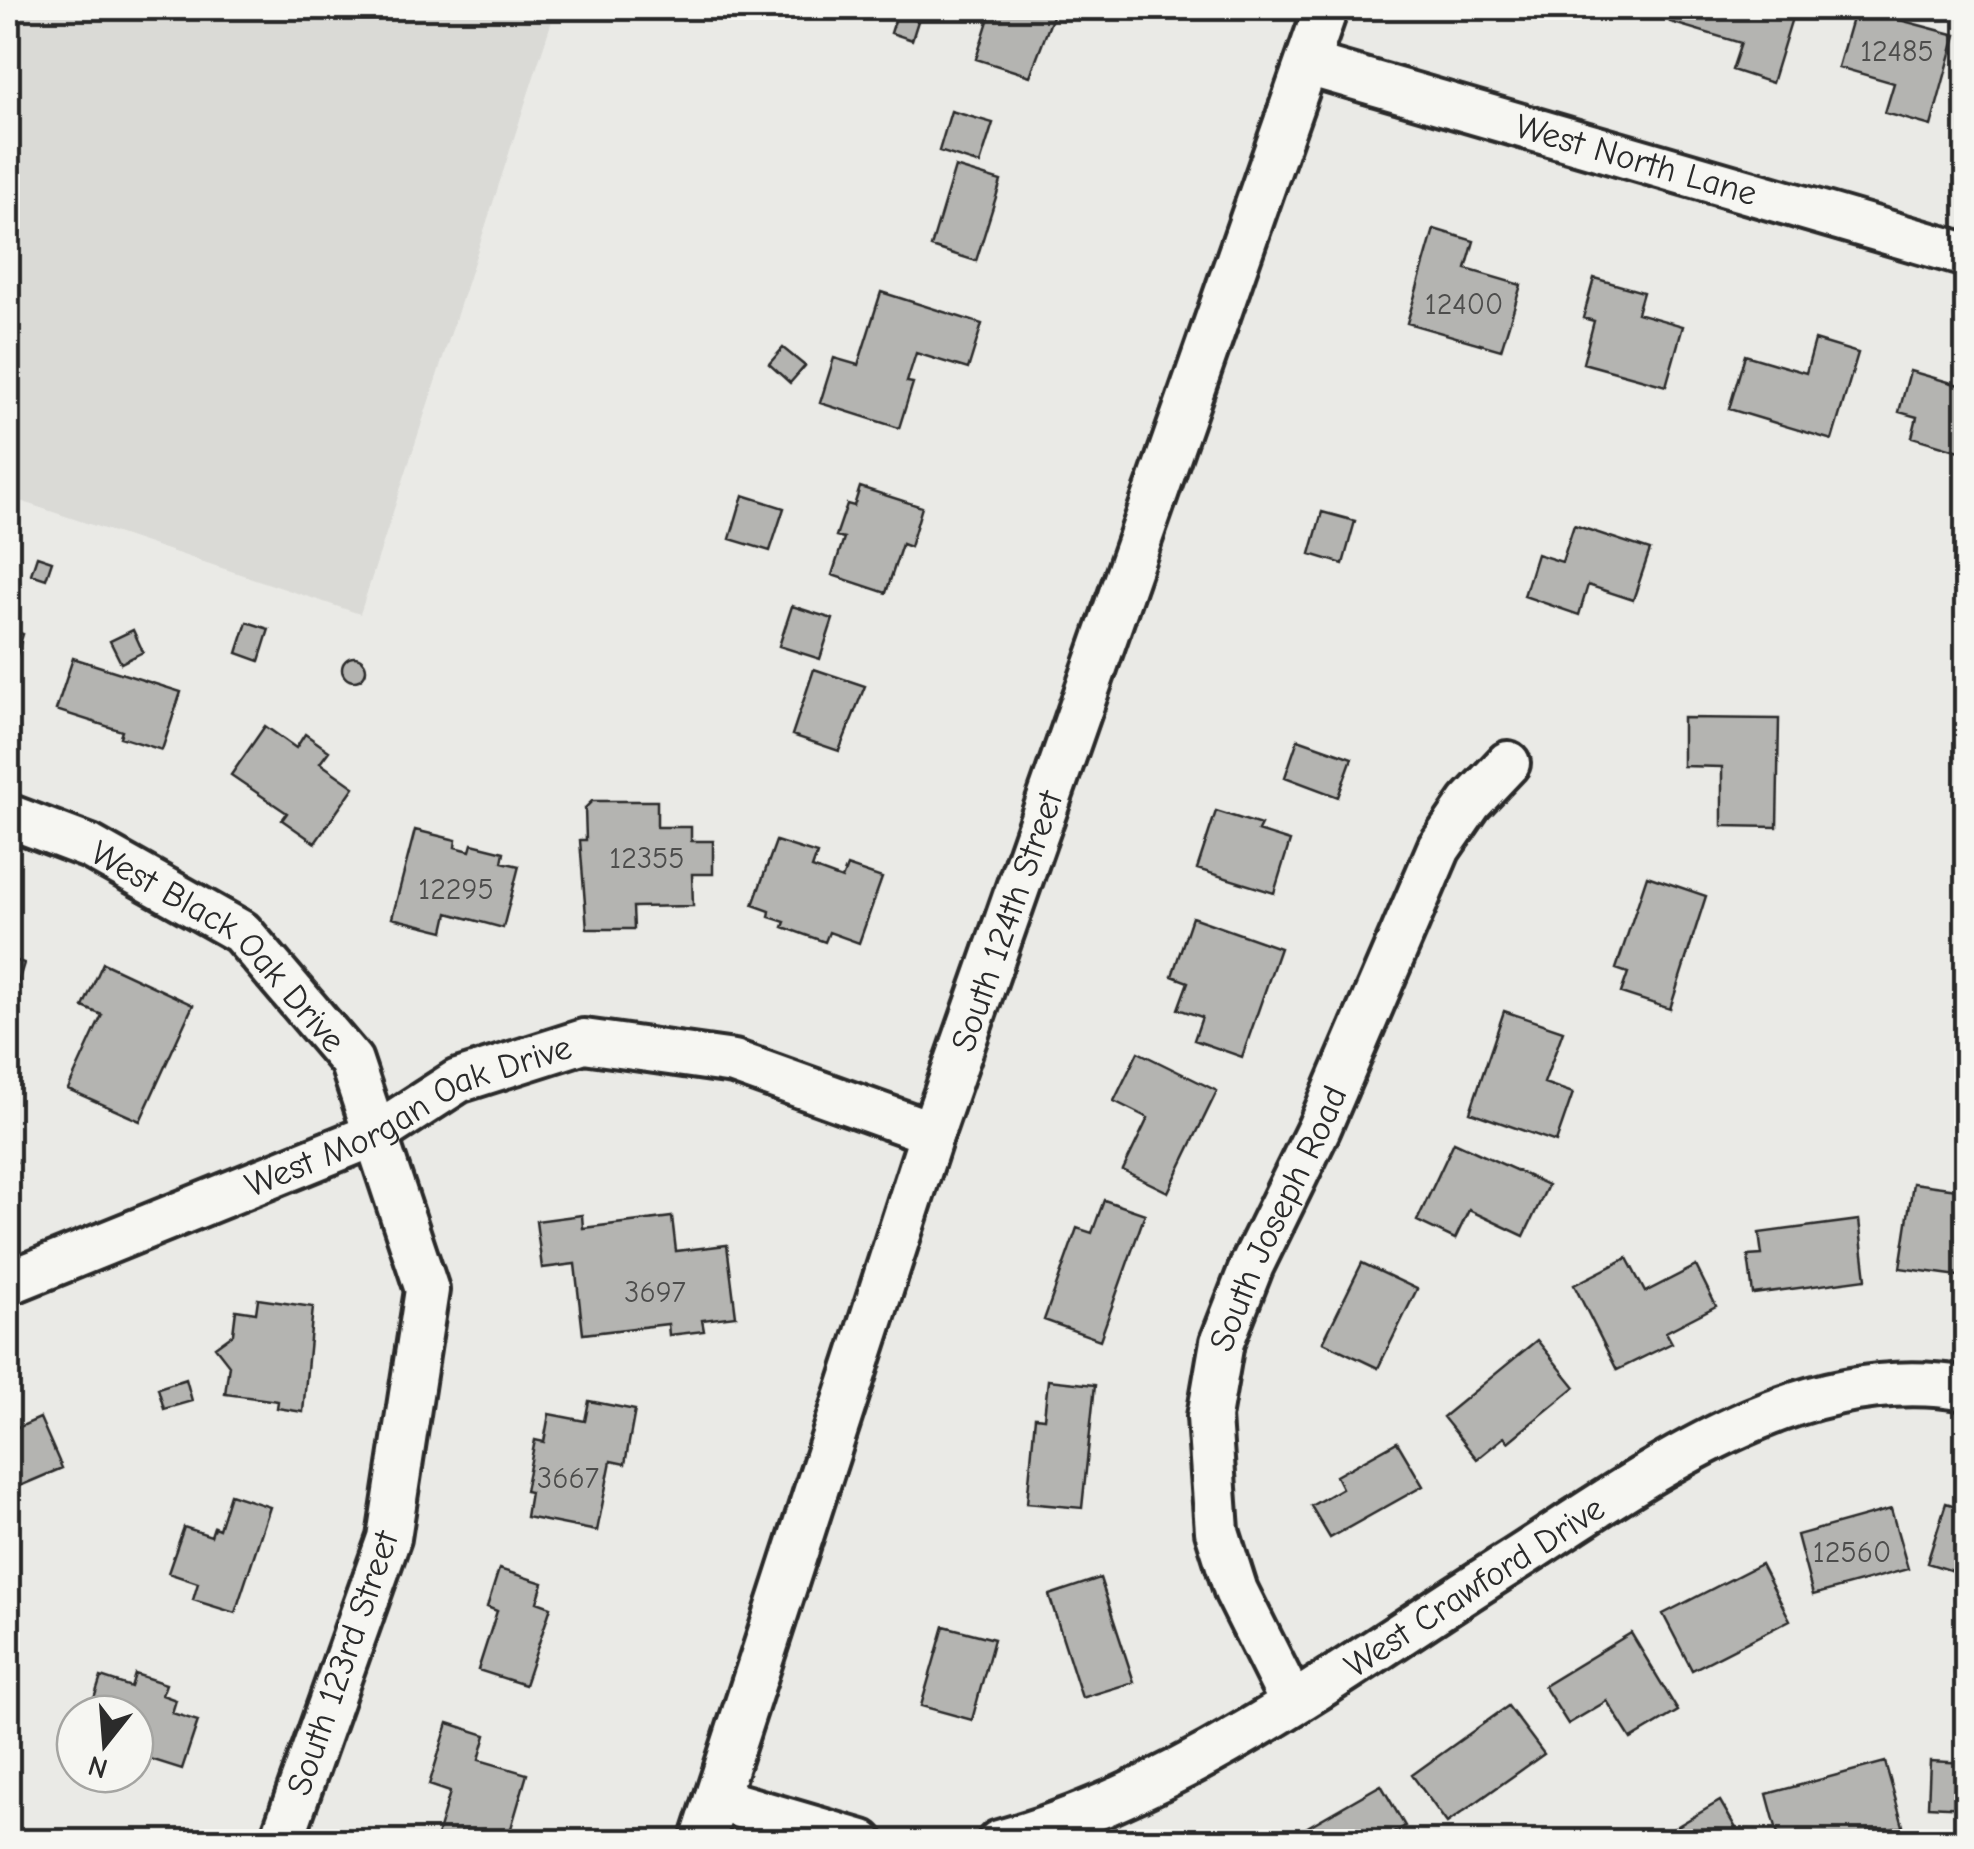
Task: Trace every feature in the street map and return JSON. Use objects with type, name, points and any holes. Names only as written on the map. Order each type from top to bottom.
[{"type":"street","name":"South 124th Street","points":[[702,1842],[932,1133],[1326,8]]},
{"type":"street","name":"West North Lane","points":[[1308,64],[1966,255]]},
{"type":"street","name":"South Joseph Road","points":[[1291,1701],[1236,1591],[1217,1531],[1209,1416],[1216,1370],[1233,1308],[1319,1128],[1438,848],[1470,803],[1508,763]]},
{"type":"street","name":"West Black Oak Drive","points":[[8,816],[90,848],[241,932],[350,1060],[376,1134]]},
{"type":"street","name":"West Morgan Oak Drive","points":[[8,1283],[376,1134],[458,1081],[584,1042],[734,1062],[932,1133]]},
{"type":"street","name":"South 123rd Street","points":[[280,1842],[389,1538],[427,1290],[376,1134]]},
{"type":"street","name":"West Crawford Drive","points":[[999,1842],[1056,1826],[1125,1798],[1291,1701],[1648,1475],[1748,1422],[1825,1394],[1871,1386],[1966,1389]]},
{"type":"street","points":[[716,1800],[862,1842]]},
{"type":"shaded area","points":[[8,8],[556,8],[360,614],[8,497]]},
{"type":"building","points":[[992,8],[1056,8],[1030,76],[976,59]]},
{"type":"building","points":[[1522,8],[1561,8],[1557,19]]},
{"type":"building","points":[[1674,8],[1795,8],[1772,83],[1732,70],[1741,43],[1670,22]]},
{"type":"building","points":[[1855,8],[1956,35],[1931,126],[1885,113],[1894,83],[1838,67]]},
{"type":"building","points":[[897,14],[918,21],[912,40],[891,33]]},
{"type":"building","points":[[951,111],[993,123],[980,164],[939,151]]},
{"type":"building","points":[[955,167],[1001,181],[976,261],[931,247]]},
{"type":"building","points":[[1434,229],[1474,241],[1466,269],[1521,285],[1501,350],[1407,323]]},
{"type":"building","points":[[1594,278],[1643,292],[1637,313],[1683,326],[1666,386],[1583,363],[1594,321],[1583,318]]},
{"type":"building","points":[[881,292],[982,324],[968,369],[916,353],[907,382],[913,383],[899,428],[820,403],[834,358],[858,365]]},
{"type":"building","points":[[1815,340],[1858,353],[1832,440],[1729,409],[1745,355],[1806,373]]},
{"type":"building","points":[[783,348],[805,366],[790,383],[769,364]]},
{"type":"building","points":[[1910,371],[1966,387],[1966,453],[1912,437],[1917,417],[1899,412]]},
{"type":"building","points":[[860,487],[922,507],[910,547],[902,544],[886,593],[832,575],[844,538],[836,536],[847,504],[854,506]]},
{"type":"building","points":[[743,495],[784,508],[770,551],[730,539]]},
{"type":"building","points":[[1322,512],[1355,521],[1343,564],[1310,554]]},
{"type":"building","points":[[1574,525],[1650,550],[1633,600],[1588,585],[1579,615],[1524,596],[1537,554],[1562,562]]},
{"type":"building","points":[[37,556],[52,561],[46,579],[31,574]]},
{"type":"building","points":[[792,606],[833,619],[820,659],[779,646]]},
{"type":"building","points":[[247,622],[269,629],[259,661],[237,653]]},
{"type":"building","points":[[8,629],[23,634],[9,682],[8,681]]},
{"type":"building","points":[[133,630],[143,652],[121,663],[110,641]]},
{"type":"building","points":[[354,657],[366,669],[354,681],[342,669]]},
{"type":"building","points":[[73,658],[181,692],[162,750],[120,737],[122,731],[56,710]]},
{"type":"building","points":[[814,669],[865,686],[839,751],[792,735]]},
{"type":"building","points":[[1683,718],[1779,719],[1777,827],[1722,826],[1722,767],[1683,766]]},
{"type":"building","points":[[265,726],[296,748],[305,734],[329,751],[320,763],[354,787],[315,843],[282,820],[287,813],[231,775]]},
{"type":"building","points":[[1298,739],[1352,758],[1338,797],[1285,777]]},
{"type":"building","points":[[592,801],[657,801],[657,827],[691,827],[691,841],[713,841],[713,874],[692,874],[693,906],[633,907],[634,929],[587,929],[580,840],[586,840],[585,808]]},
{"type":"building","points":[[1216,811],[1261,825],[1258,831],[1290,841],[1274,893],[1197,869]]},
{"type":"building","points":[[415,830],[456,840],[455,847],[470,851],[472,844],[504,852],[502,862],[519,866],[503,928],[448,913],[444,931],[392,918]]},
{"type":"building","points":[[776,841],[817,854],[812,868],[842,879],[847,866],[882,878],[859,943],[829,932],[825,942],[783,927],[785,922],[769,917],[770,911],[753,905]]},
{"type":"building","points":[[1647,876],[1706,896],[1670,1009],[1621,993],[1628,973],[1616,969]]},
{"type":"building","points":[[1192,917],[1280,948],[1242,1057],[1194,1040],[1202,1017],[1178,1009],[1188,982],[1172,976]]},
{"type":"building","points":[[8,958],[24,963],[10,1009],[8,1008]]},
{"type":"building","points":[[103,963],[193,1005],[140,1121],[68,1089],[102,1015],[83,1007]]},
{"type":"building","points":[[1504,1011],[1563,1031],[1544,1083],[1573,1093],[1556,1142],[1470,1112]]},
{"type":"building","points":[[1138,1052],[1217,1091],[1168,1192],[1123,1170],[1148,1118],[1114,1101]]},
{"type":"building","points":[[8,1139],[16,1162],[8,1165]]},
{"type":"building","points":[[1454,1142],[1548,1185],[1524,1236],[1469,1210],[1455,1239],[1417,1221]]},
{"type":"building","points":[[1913,1183],[1964,1190],[1958,1228],[1966,1229],[1966,1277],[1900,1268]]},
{"type":"building","points":[[1104,1200],[1145,1214],[1100,1340],[1044,1320],[1077,1228],[1092,1233]]},
{"type":"building","points":[[582,1215],[583,1228],[672,1217],[676,1251],[727,1245],[736,1316],[702,1320],[704,1331],[669,1335],[668,1324],[583,1334],[575,1264],[542,1268],[536,1221]]},
{"type":"building","points":[[1859,1220],[1866,1279],[1753,1294],[1748,1256],[1762,1255],[1759,1233]]},
{"type":"building","points":[[1627,1258],[1645,1292],[1696,1266],[1716,1306],[1666,1332],[1672,1343],[1617,1370],[1574,1285]]},
{"type":"building","points":[[1362,1263],[1417,1289],[1378,1368],[1323,1342]]},
{"type":"building","points":[[258,1299],[313,1307],[303,1412],[277,1408],[278,1401],[225,1394],[229,1365],[215,1347],[233,1334],[236,1310],[256,1313]]},
{"type":"building","points":[[1537,1340],[1575,1387],[1508,1442],[1504,1437],[1477,1459],[1443,1417]]},
{"type":"building","points":[[186,1379],[192,1401],[164,1409],[158,1388]]},
{"type":"building","points":[[1048,1380],[1095,1385],[1082,1508],[1027,1503],[1035,1417],[1044,1418]]},
{"type":"building","points":[[589,1401],[635,1410],[625,1464],[611,1461],[597,1531],[526,1517],[530,1492],[525,1491],[535,1440],[544,1442],[549,1414],[585,1421]]},
{"type":"building","points":[[40,1418],[62,1468],[8,1491],[8,1432]]},
{"type":"building","points":[[1397,1442],[1423,1486],[1330,1538],[1311,1506],[1342,1488],[1336,1476]]},
{"type":"building","points":[[230,1494],[270,1507],[235,1613],[193,1600],[198,1583],[168,1573],[184,1527],[211,1536],[214,1527],[219,1529]]},
{"type":"building","points":[[1946,1503],[1966,1509],[1966,1575],[1927,1563]]},
{"type":"building","points":[[1891,1509],[1908,1569],[1813,1595],[1797,1535]]},
{"type":"building","points":[[1761,1564],[1790,1620],[1692,1670],[1663,1614]]},
{"type":"building","points":[[499,1569],[543,1583],[537,1602],[551,1607],[525,1685],[478,1670],[497,1611],[487,1607]]},
{"type":"building","points":[[1100,1578],[1134,1682],[1082,1698],[1049,1595]]},
{"type":"building","points":[[944,1626],[994,1639],[972,1720],[921,1706]]},
{"type":"building","points":[[1631,1633],[1678,1711],[1631,1739],[1607,1701],[1568,1724],[1544,1686]]},
{"type":"building","points":[[135,1674],[166,1684],[162,1695],[176,1700],[172,1713],[198,1721],[182,1769],[155,1760],[155,1694],[95,1694],[101,1677],[131,1687]]},
{"type":"building","points":[[1508,1706],[1544,1754],[1447,1823],[1412,1775]]},
{"type":"building","points":[[448,1723],[486,1735],[479,1760],[527,1774],[507,1842],[436,1839],[450,1792],[429,1785]]},
{"type":"building","points":[[1930,1761],[1966,1763],[1966,1808],[1928,1806]]},
{"type":"building","points":[[1885,1762],[1903,1826],[1846,1842],[1780,1842],[1767,1794]]},
{"type":"building","points":[[1381,1785],[1405,1826],[1378,1842],[1283,1841]]},
{"type":"building","points":[[1720,1801],[1744,1842],[1651,1842]]}]
